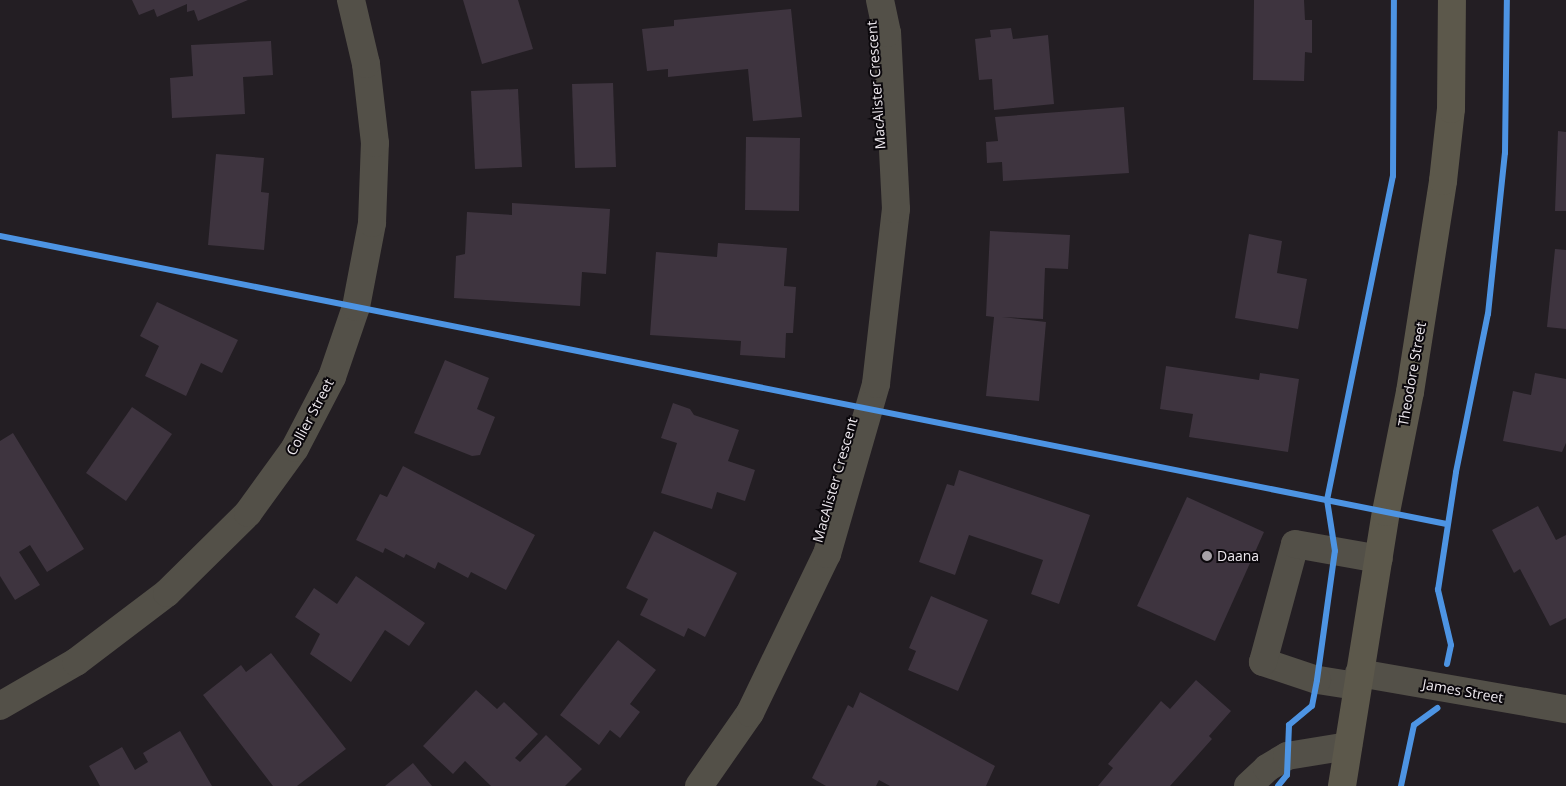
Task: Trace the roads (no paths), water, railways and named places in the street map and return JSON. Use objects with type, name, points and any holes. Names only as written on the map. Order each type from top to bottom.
[{"type":"main road","name":"Theodore Street","points":[[1342,786],[1378,559],[1410,392],[1443,181],[1451,109],[1452,0]]},
{"type":"street","name":"Collier Street","points":[[0,706],[76,662],[160,599],[242,520],[295,448],[332,377],[357,302],[372,214],[375,143],[366,64],[351,0]]},
{"type":"street","name":"MacAlister Crescent","points":[[699,786],[750,713],[827,554],[876,384],[896,209],[887,33],[880,0]]},
{"type":"street","name":"James Street","points":[[1378,559],[1295,544],[1262,662],[1317,680],[1358,680],[1566,709]]},
{"type":"street","points":[[1248,786],[1267,768],[1287,756],[1348,746]]},
{"type":"place","name":"Daana","points":[[1207,556]]}]
